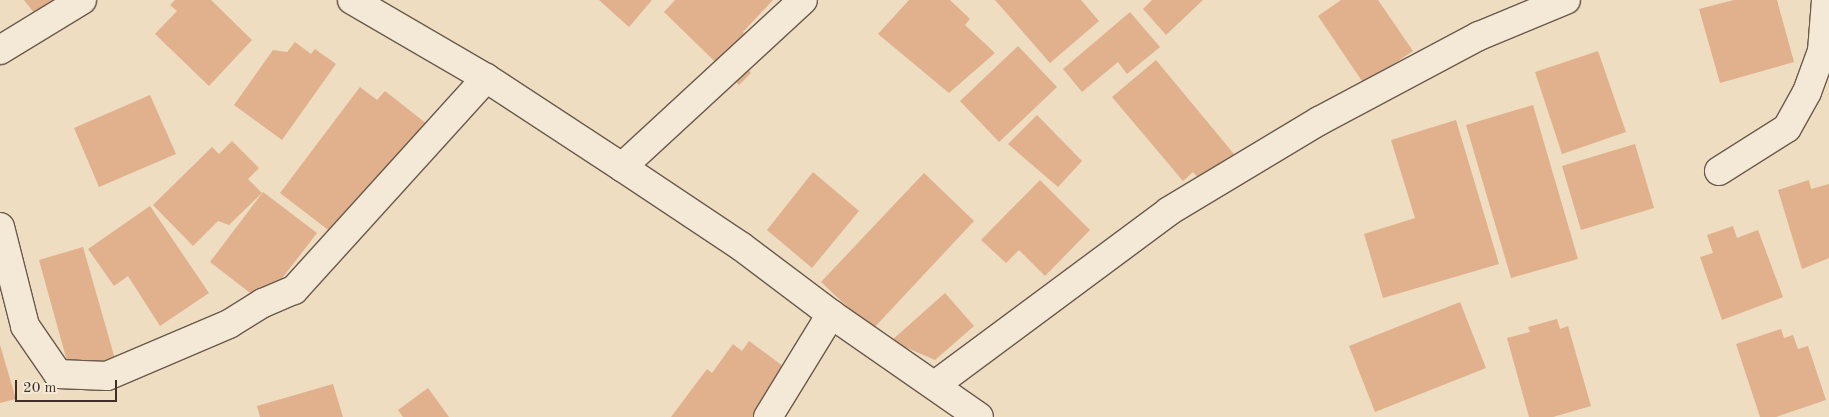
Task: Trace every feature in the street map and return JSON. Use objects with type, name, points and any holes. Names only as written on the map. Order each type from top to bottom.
[{"type":"street","points":[[0,50],[82,0]]},
{"type":"street","points":[[352,0],[486,78],[622,167],[742,247],[831,314],[979,417]]},
{"type":"street","points":[[622,167],[804,0]]},
{"type":"street","points":[[935,385],[1169,212],[1319,121],[1480,36],[1566,0]]},
{"type":"street","points":[[1719,171],[1787,128],[1808,92],[1822,50],[1826,0]]},
{"type":"street","points":[[0,227],[25,326],[58,374],[107,376],[229,324],[264,303],[294,290],[486,78]]},
{"type":"street","points":[[768,417],[831,314]]},
{"type":"building","points":[[24,0],[61,0],[38,18]]},
{"type":"building","points":[[175,0],[211,0],[252,40],[209,86],[155,34],[177,11],[170,5]]},
{"type":"building","points":[[599,0],[652,0],[629,27]]},
{"type":"building","points":[[675,0],[773,0],[743,32],[750,45],[739,52],[751,73],[739,85],[664,12]]},
{"type":"building","points":[[909,0],[950,0],[970,19],[965,25],[995,53],[949,93],[878,34]]},
{"type":"building","points":[[995,0],[1081,0],[1099,21],[1050,63]]},
{"type":"building","points":[[1152,0],[1203,0],[1166,35],[1143,9]]},
{"type":"building","points":[[1341,0],[1378,0],[1413,51],[1364,84],[1318,16]]},
{"type":"building","points":[[1734,0],[1777,0],[1794,62],[1720,83],[1699,9]]},
{"type":"building","points":[[1130,12],[1160,47],[1127,74],[1118,62],[1082,92],[1063,69]]},
{"type":"building","points":[[295,42],[311,54],[315,49],[336,64],[282,140],[234,105],[273,50],[287,52]]},
{"type":"building","points":[[1018,46],[1057,87],[999,142],[960,101]]},
{"type":"building","points":[[1598,51],[1626,132],[1562,154],[1535,72]]},
{"type":"building","points":[[1156,60],[1234,154],[1202,182],[1193,172],[1183,181],[1112,97]]},
{"type":"building","points":[[360,87],[377,100],[385,91],[427,124],[340,239],[280,193]]},
{"type":"building","points":[[150,95],[176,154],[99,187],[74,128]]},
{"type":"building","points":[[1533,105],[1578,259],[1511,278],[1466,125]]},
{"type":"building","points":[[1037,115],[1082,161],[1058,187],[1008,144]]},
{"type":"building","points":[[1456,120],[1499,264],[1383,298],[1364,234],[1415,218],[1391,140]]},
{"type":"building","points":[[232,141],[259,168],[248,179],[262,193],[229,225],[218,221],[193,246],[153,205],[212,147],[219,154]]},
{"type":"building","points":[[1635,144],[1654,208],[1581,230],[1562,166]]},
{"type":"building","points":[[813,172],[859,211],[812,268],[767,230]]},
{"type":"building","points":[[924,173],[974,221],[872,330],[821,282]]},
{"type":"building","points":[[1040,180],[1090,230],[1045,276],[1019,250],[1006,263],[981,240]]},
{"type":"building","points":[[1809,180],[1811,189],[1829,184],[1829,258],[1802,269],[1778,190]]},
{"type":"building","points":[[263,192],[317,233],[263,303],[210,262]]},
{"type":"building","points":[[150,206],[209,293],[160,326],[128,276],[114,286],[88,249]]},
{"type":"building","points":[[1733,226],[1737,238],[1758,230],[1783,297],[1722,320],[1700,257],[1713,253],[1707,235]]},
{"type":"building","points":[[83,247],[115,359],[70,372],[39,260]]},
{"type":"building","points":[[945,293],[974,326],[935,360],[891,341]]},
{"type":"building","points":[[1460,302],[1486,368],[1375,412],[1349,346]]},
{"type":"building","points":[[1557,319],[1560,329],[1568,326],[1591,406],[1553,417],[1529,417],[1507,338],[1530,332],[1528,327]]},
{"type":"building","points":[[1781,329],[1784,338],[1793,335],[1798,349],[1808,346],[1826,400],[1776,417],[1760,417],[1736,344]]},
{"type":"building","points":[[749,341],[791,372],[758,417],[671,417],[707,369],[712,373],[733,344],[742,351]]},
{"type":"building","points":[[0,345],[16,399],[0,403]]},
{"type":"building","points":[[333,384],[343,417],[260,417],[257,406]]},
{"type":"building","points":[[428,388],[449,417],[403,417],[398,410]]}]
